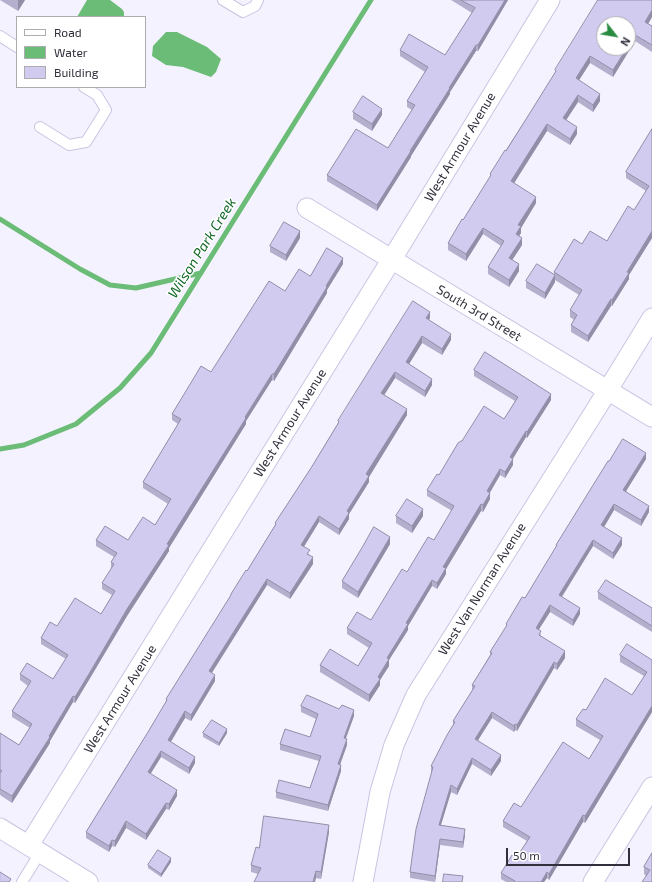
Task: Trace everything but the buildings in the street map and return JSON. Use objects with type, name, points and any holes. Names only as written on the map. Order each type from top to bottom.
[{"type":"street","name":"West Armour Avenue","points":[[34,849],[550,0]]},
{"type":"street","name":"South 3rd Street","points":[[307,208],[652,417]]},
{"type":"street","name":"West Van Norman Avenue","points":[[363,882],[380,792],[394,745],[416,695],[652,318]]},
{"type":"street","points":[[593,882],[652,787]]},
{"type":"street","points":[[0,828],[88,882]]},
{"type":"lane","points":[[223,0],[244,12],[255,6],[258,0]]},
{"type":"lane","points":[[0,36],[16,46]]},
{"type":"lane","points":[[40,127],[69,145],[86,142],[106,110],[97,95],[86,88]]},
{"type":"lane","points":[[22,882],[34,849]]},
{"type":"water","points":[[87,0],[110,0],[124,12],[124,16],[78,16]]},
{"type":"water","points":[[166,32],[177,32],[207,47],[221,59],[216,72],[211,77],[183,67],[166,65],[152,56],[153,46]]},
{"type":"waterway","name":"Wilson Park Creek","points":[[0,449],[24,445],[76,424],[120,388],[151,353],[371,0]]},
{"type":"waterway","points":[[0,219],[80,269],[110,285],[136,288],[201,273]]}]
